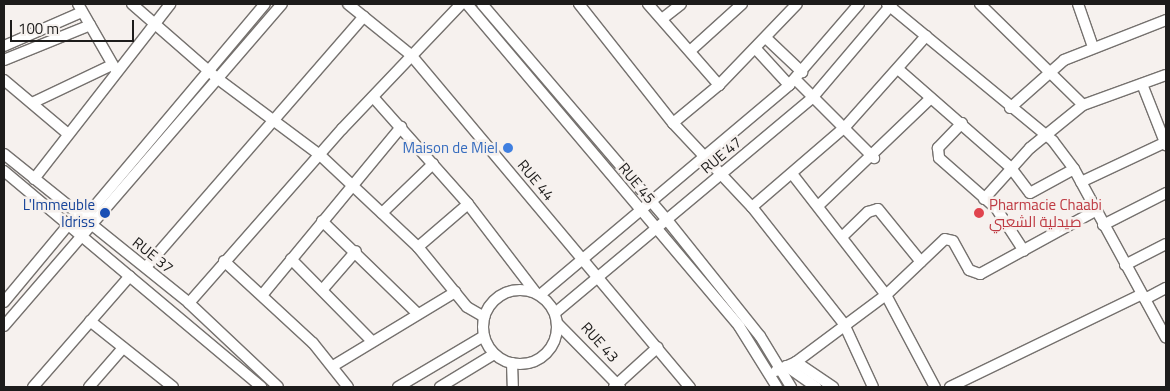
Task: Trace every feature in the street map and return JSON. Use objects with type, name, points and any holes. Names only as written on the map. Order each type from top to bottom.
[{"type":"street","points":[[132,4],[218,79],[320,155],[353,184],[418,247],[455,292],[484,317]]},
{"type":"street","points":[[34,180],[114,68],[170,4]]},
{"type":"street","points":[[4,326],[81,234],[86,222],[265,4]]},
{"type":"street","points":[[4,302],[70,224],[86,222],[218,79],[282,4]]},
{"type":"street","name":"RUE 44","points":[[348,4],[411,55],[599,276],[690,387]]},
{"type":"street","points":[[189,303],[224,261],[320,155],[411,55],[461,4]]},
{"type":"street","name":"RUE 45","points":[[466,4],[655,230],[739,326],[777,387]]},
{"type":"street","name":"RUE 45","points":[[482,4],[667,220],[784,368],[791,387]]},
{"type":"street","points":[[579,4],[673,123],[752,207],[844,324],[873,387]]},
{"type":"street","points":[[648,4],[719,85]]},
{"type":"street","points":[[662,19],[682,4]]},
{"type":"street","points":[[690,51],[742,4]]},
{"type":"street","points":[[673,123],[719,85],[798,4]]},
{"type":"street","name":"RUE 47","points":[[538,294],[652,202],[795,79],[858,4]]},
{"type":"street","points":[[980,4],[1050,69],[1083,105]]},
{"type":"street","points":[[1079,4],[1093,47]]},
{"type":"street","points":[[890,5],[1010,108],[1045,135],[1074,169],[1095,211],[1166,338]]},
{"type":"street","name":"RUE 47","points":[[556,318],[599,276],[813,97],[890,5]]},
{"type":"street","points":[[4,46],[34,34],[80,8],[114,68]]},
{"type":"street","points":[[146,267],[275,122],[364,16]]},
{"type":"street","points":[[1010,108],[1050,69],[1093,47],[1166,20]]},
{"type":"street","points":[[4,60],[90,25]]},
{"type":"street","points":[[34,34],[39,46]]},
{"type":"street","points":[[752,207],[793,175],[845,127],[926,36]]},
{"type":"street","points":[[766,38],[795,79]]},
{"type":"street","points":[[756,48],[795,79],[874,158]]},
{"type":"street","points":[[32,103],[114,68]]},
{"type":"street","points":[[898,69],[1011,168],[1030,193],[1074,169]]},
{"type":"street","points":[[984,199],[1011,168],[1045,135],[1083,105],[1166,75]]},
{"type":"street","points":[[4,80],[67,133]]},
{"type":"street","points":[[1081,182],[1166,143],[1142,84]]},
{"type":"street","points":[[373,97],[468,204],[538,294],[556,318],[552,346],[545,355],[535,361],[512,363],[494,354],[484,336],[484,317],[490,305],[504,293],[524,289],[538,294]]},
{"type":"street","points":[[818,206],[874,158],[931,98]]},
{"type":"street","points":[[962,124],[937,154],[1002,215],[1024,250]]},
{"type":"street","points":[[263,294],[400,127]]},
{"type":"street","name":"RUE 37","points":[[4,154],[86,222],[146,267],[189,303],[277,387]]},
{"type":"street","points":[[382,213],[433,164]]},
{"type":"street","name":"RUE 37","points":[[4,171],[70,224],[261,387]]},
{"type":"street","points":[[793,175],[843,236],[886,295],[935,387]]},
{"type":"street","points":[[1103,225],[1166,193]]},
{"type":"street","points":[[418,247],[468,204]]},
{"type":"street","points":[[843,236],[868,212],[878,210],[921,262]]},
{"type":"street","points":[[770,374],[796,362],[844,324],[886,295],[948,238],[976,274],[1095,211]]},
{"type":"street","points":[[322,222],[356,251],[417,313]]},
{"type":"street","points":[[1125,264],[1166,244]]},
{"type":"street","points":[[323,289],[356,251]]},
{"type":"street","points":[[291,259],[323,289],[371,340]]},
{"type":"street","points":[[224,261],[263,294],[333,366],[348,387]]},
{"type":"street","points":[[33,387],[130,276]]},
{"type":"street","points":[[950,387],[1143,296],[1166,288]]},
{"type":"street","points":[[333,366],[371,340],[455,292]]},
{"type":"street","name":"RUE 43","points":[[556,318],[617,386]]},
{"type":"street","points":[[90,321],[173,387]]},
{"type":"street","points":[[398,387],[484,336]]},
{"type":"street","points":[[617,386],[658,347]]},
{"type":"street","points":[[94,386],[123,348]]},
{"type":"street","points":[[440,387],[494,354]]},
{"type":"street","points":[[796,362],[833,387]]},
{"type":"street","points":[[512,363],[513,387]]},
{"type":"street","points":[[784,368],[816,387]]},
{"type":"place","name":"Maison de Miel","points":[[508,148]]},
{"type":"place","name":"L'Immeuble Idriss","points":[[105,213]]},
{"type":"place","name":"Pharmacie Chaabi صيدلية الشعبي","points":[[979,213]]}]
